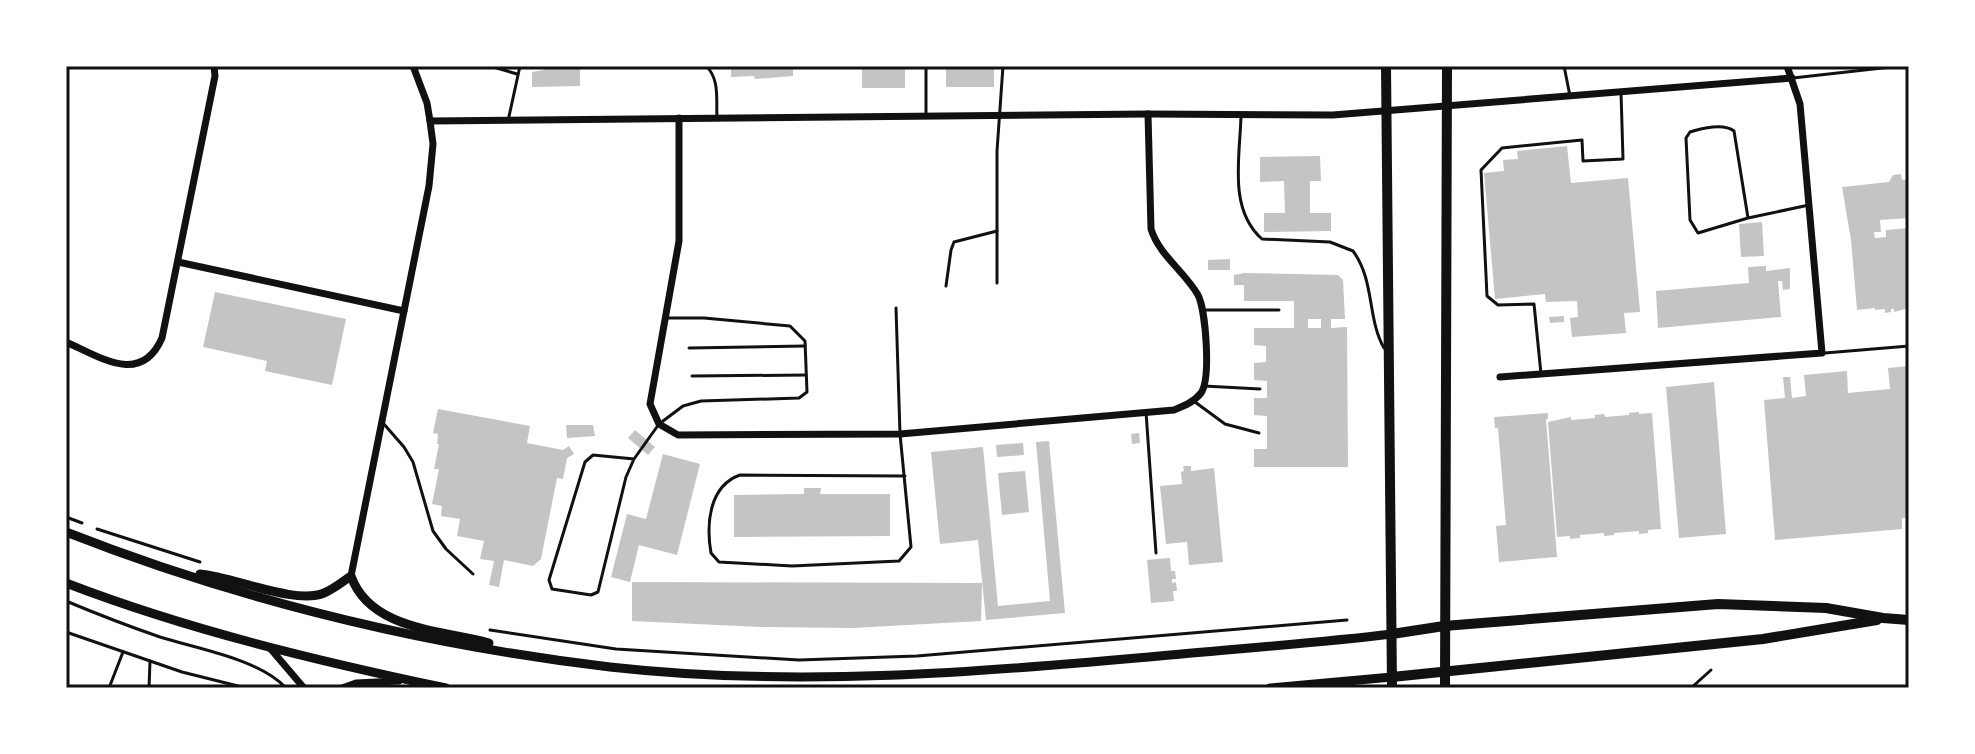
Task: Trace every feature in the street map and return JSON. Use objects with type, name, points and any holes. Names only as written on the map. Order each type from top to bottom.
[{"type":"main road","points":[[1386,66],[1392,682]]},
{"type":"main road","points":[[1445,688],[1447,66]]},
{"type":"main road","points":[[66,532],[180,573],[365,624],[523,654],[611,667],[686,672],[791,676],[886,675],[1047,667],[1392,634],[1444,626],[1718,604],[1826,608],[1909,620]]},
{"type":"main road","points":[[180,573],[225,578],[306,597],[323,594],[351,576],[362,598],[397,621],[523,654]]},
{"type":"main road","points":[[66,583],[135,608],[269,646],[446,688]]},
{"type":"main road","points":[[1270,688],[1392,682],[1445,670],[1763,639],[1883,618]]},
{"type":"street","points":[[66,342],[112,363],[129,366],[148,359],[157,349],[178,262],[215,76],[214,66]]},
{"type":"street","points":[[351,576],[431,176],[433,144],[430,121],[427,103],[413,66]]},
{"type":"street","points":[[1500,377],[1822,353],[1800,104],[1787,66]]},
{"type":"street","points":[[430,121],[1148,114],[1241,116],[1387,112],[1792,78]]},
{"type":"street","points":[[679,118],[679,241],[650,404],[659,424],[678,435],[900,434],[1174,410],[1193,401],[1207,377],[1203,310],[1196,293],[1153,234],[1148,114]]},
{"type":"street","points":[[178,262],[404,311]]},
{"type":"street","points":[[269,646],[304,688]]},
{"type":"street","points":[[342,688],[356,683],[413,681]]},
{"type":"lane","points":[[490,66],[517,74]]},
{"type":"lane","points":[[508,121],[520,66]]},
{"type":"lane","points":[[667,66],[706,66],[714,74],[717,118]]},
{"type":"lane","points":[[926,66],[926,116]]},
{"type":"lane","points":[[997,283],[999,116],[1003,66]]},
{"type":"lane","points":[[1564,66],[1570,96]]},
{"type":"lane","points":[[1792,78],[1900,66]]},
{"type":"lane","points":[[1541,374],[1534,304],[1498,305],[1487,296],[1481,170],[1502,148],[1552,142],[1582,140],[1583,161],[1623,159],[1621,92]]},
{"type":"lane","points":[[1241,116],[1239,196],[1247,223],[1262,239],[1322,241],[1353,251],[1367,278],[1376,331],[1388,355]]},
{"type":"lane","points":[[1748,218],[1734,131],[1729,127],[1700,128],[1690,132],[1686,138],[1690,220],[1695,231],[1704,234],[1748,218],[1809,205]]},
{"type":"lane","points":[[946,286],[954,242],[997,231]]},
{"type":"lane","points":[[896,308],[900,434],[905,476],[911,547],[899,561],[777,565],[719,562],[711,553],[713,499],[724,482],[731,478],[740,475],[905,476]]},
{"type":"lane","points":[[1203,310],[1279,310]]},
{"type":"lane","points":[[634,459],[593,455],[585,462],[549,580],[552,589],[591,595],[598,592],[623,490],[634,459],[659,424],[683,406],[701,401],[799,398],[807,392],[803,337],[790,326],[704,318],[666,318]]},
{"type":"lane","points":[[689,348],[805,346]]},
{"type":"lane","points":[[1822,353],[1909,346]]},
{"type":"lane","points":[[692,376],[806,375]]},
{"type":"lane","points":[[1204,386],[1260,389]]},
{"type":"lane","points":[[1193,401],[1225,424],[1259,433]]},
{"type":"lane","points":[[1146,412],[1156,553]]},
{"type":"lane","points":[[382,422],[413,462],[433,531],[446,549],[473,574]]},
{"type":"lane","points":[[66,632],[150,661],[246,688]]},
{"type":"lane","points":[[109,688],[123,652]]},
{"type":"lane","points":[[149,688],[150,661]]},
{"type":"path","points":[[66,517],[203,563]]},
{"type":"path","points":[[66,601],[121,624],[239,660],[268,673],[286,688]]},
{"type":"path","points":[[480,628],[616,649],[799,660],[917,656],[1347,620]]},
{"type":"path","points":[[1691,688],[1711,670]]},
{"type":"building","points":[[544,66],[580,66],[580,86],[532,87],[532,72],[544,70]]},
{"type":"building","points":[[731,66],[793,66],[793,76],[731,77]]},
{"type":"building","points":[[862,66],[905,66],[905,88],[862,88]]},
{"type":"building","points":[[946,66],[994,66],[994,87],[946,87]]},
{"type":"building","points":[[1567,146],[1571,183],[1628,178],[1640,312],[1624,313],[1626,333],[1572,337],[1570,318],[1578,317],[1577,301],[1546,302],[1545,294],[1495,299],[1484,173],[1504,171],[1503,160],[1518,159],[1517,151]]},
{"type":"building","points":[[1320,156],[1321,181],[1310,181],[1310,213],[1331,213],[1331,231],[1264,232],[1264,213],[1285,213],[1284,181],[1260,182],[1260,157]]},
{"type":"building","points":[[1901,174],[1902,180],[1909,179],[1909,218],[1880,220],[1881,232],[1874,232],[1875,238],[1886,237],[1886,230],[1909,228],[1909,308],[1894,312],[1891,309],[1891,312],[1885,313],[1885,309],[1857,310],[1851,240],[1842,187],[1889,182],[1893,175]]},
{"type":"building","points":[[1762,222],[1764,256],[1741,257],[1739,224]]},
{"type":"building","points":[[1230,259],[1230,270],[1208,270],[1208,260]]},
{"type":"building","points":[[1766,266],[1766,271],[1790,268],[1790,289],[1783,290],[1782,281],[1778,281],[1781,317],[1658,328],[1656,291],[1749,283],[1748,267]]},
{"type":"building","points":[[1234,275],[1338,275],[1343,280],[1345,319],[1331,319],[1331,328],[1347,327],[1348,467],[1254,467],[1254,449],[1267,449],[1267,416],[1254,415],[1254,398],[1267,398],[1267,381],[1254,380],[1254,363],[1266,362],[1266,346],[1254,345],[1254,328],[1294,328],[1294,301],[1244,301],[1244,285],[1234,285]],"holes":[[[1308,319],[1321,319],[1321,328],[1308,328]]]},
{"type":"building","points":[[215,292],[346,319],[332,385],[265,371],[267,361],[203,347]]},
{"type":"building","points":[[1564,316],[1564,322],[1550,323],[1549,317]]},
{"type":"building","points":[[1909,366],[1909,518],[1902,518],[1902,529],[1775,540],[1764,400],[1785,398],[1783,377],[1790,377],[1792,398],[1806,396],[1804,375],[1847,371],[1848,393],[1890,389],[1888,368]]},
{"type":"building","points":[[1714,382],[1726,534],[1679,538],[1666,387]]},
{"type":"building","points":[[438,409],[530,426],[527,443],[563,450],[569,446],[574,454],[567,458],[563,479],[557,478],[541,559],[533,566],[504,560],[499,587],[489,585],[494,561],[480,559],[484,541],[457,536],[460,519],[441,516],[442,506],[432,504],[439,469],[434,469],[439,444],[438,434],[433,433]]},
{"type":"building","points":[[1548,413],[1557,557],[1499,562],[1496,526],[1506,525],[1498,428],[1495,428],[1494,417]]},
{"type":"building","points":[[1652,413],[1661,529],[1639,534],[1639,531],[1604,536],[1604,533],[1580,535],[1580,538],[1570,539],[1570,536],[1557,537],[1548,422],[1571,417],[1571,420]]},
{"type":"building","points":[[566,425],[593,425],[595,436],[567,438]]},
{"type":"building","points":[[635,430],[655,447],[648,455],[628,438]]},
{"type":"building","points":[[1139,433],[1140,443],[1132,444],[1131,434]]},
{"type":"building","points":[[1049,441],[1065,613],[986,620],[978,540],[940,544],[931,452],[983,447],[998,606],[1050,601],[1036,442]]},
{"type":"building","points":[[1023,443],[1024,455],[997,457],[996,445]]},
{"type":"building","points":[[663,454],[700,464],[677,555],[639,545],[630,582],[611,577],[627,514],[646,519]]},
{"type":"building","points":[[1183,466],[1191,466],[1191,471],[1214,468],[1223,562],[1189,565],[1187,542],[1166,544],[1160,486],[1182,484]]},
{"type":"building","points":[[1025,471],[1029,512],[1002,515],[998,473]]},
{"type":"building","points":[[804,488],[821,488],[820,494],[890,494],[890,536],[734,537],[734,495],[804,494]]},
{"type":"building","points":[[1170,558],[1171,571],[1175,571],[1176,579],[1172,579],[1172,583],[1176,582],[1177,591],[1173,591],[1174,601],[1151,603],[1147,560]]},
{"type":"building","points":[[632,582],[982,583],[981,621],[852,628],[632,621]]}]
